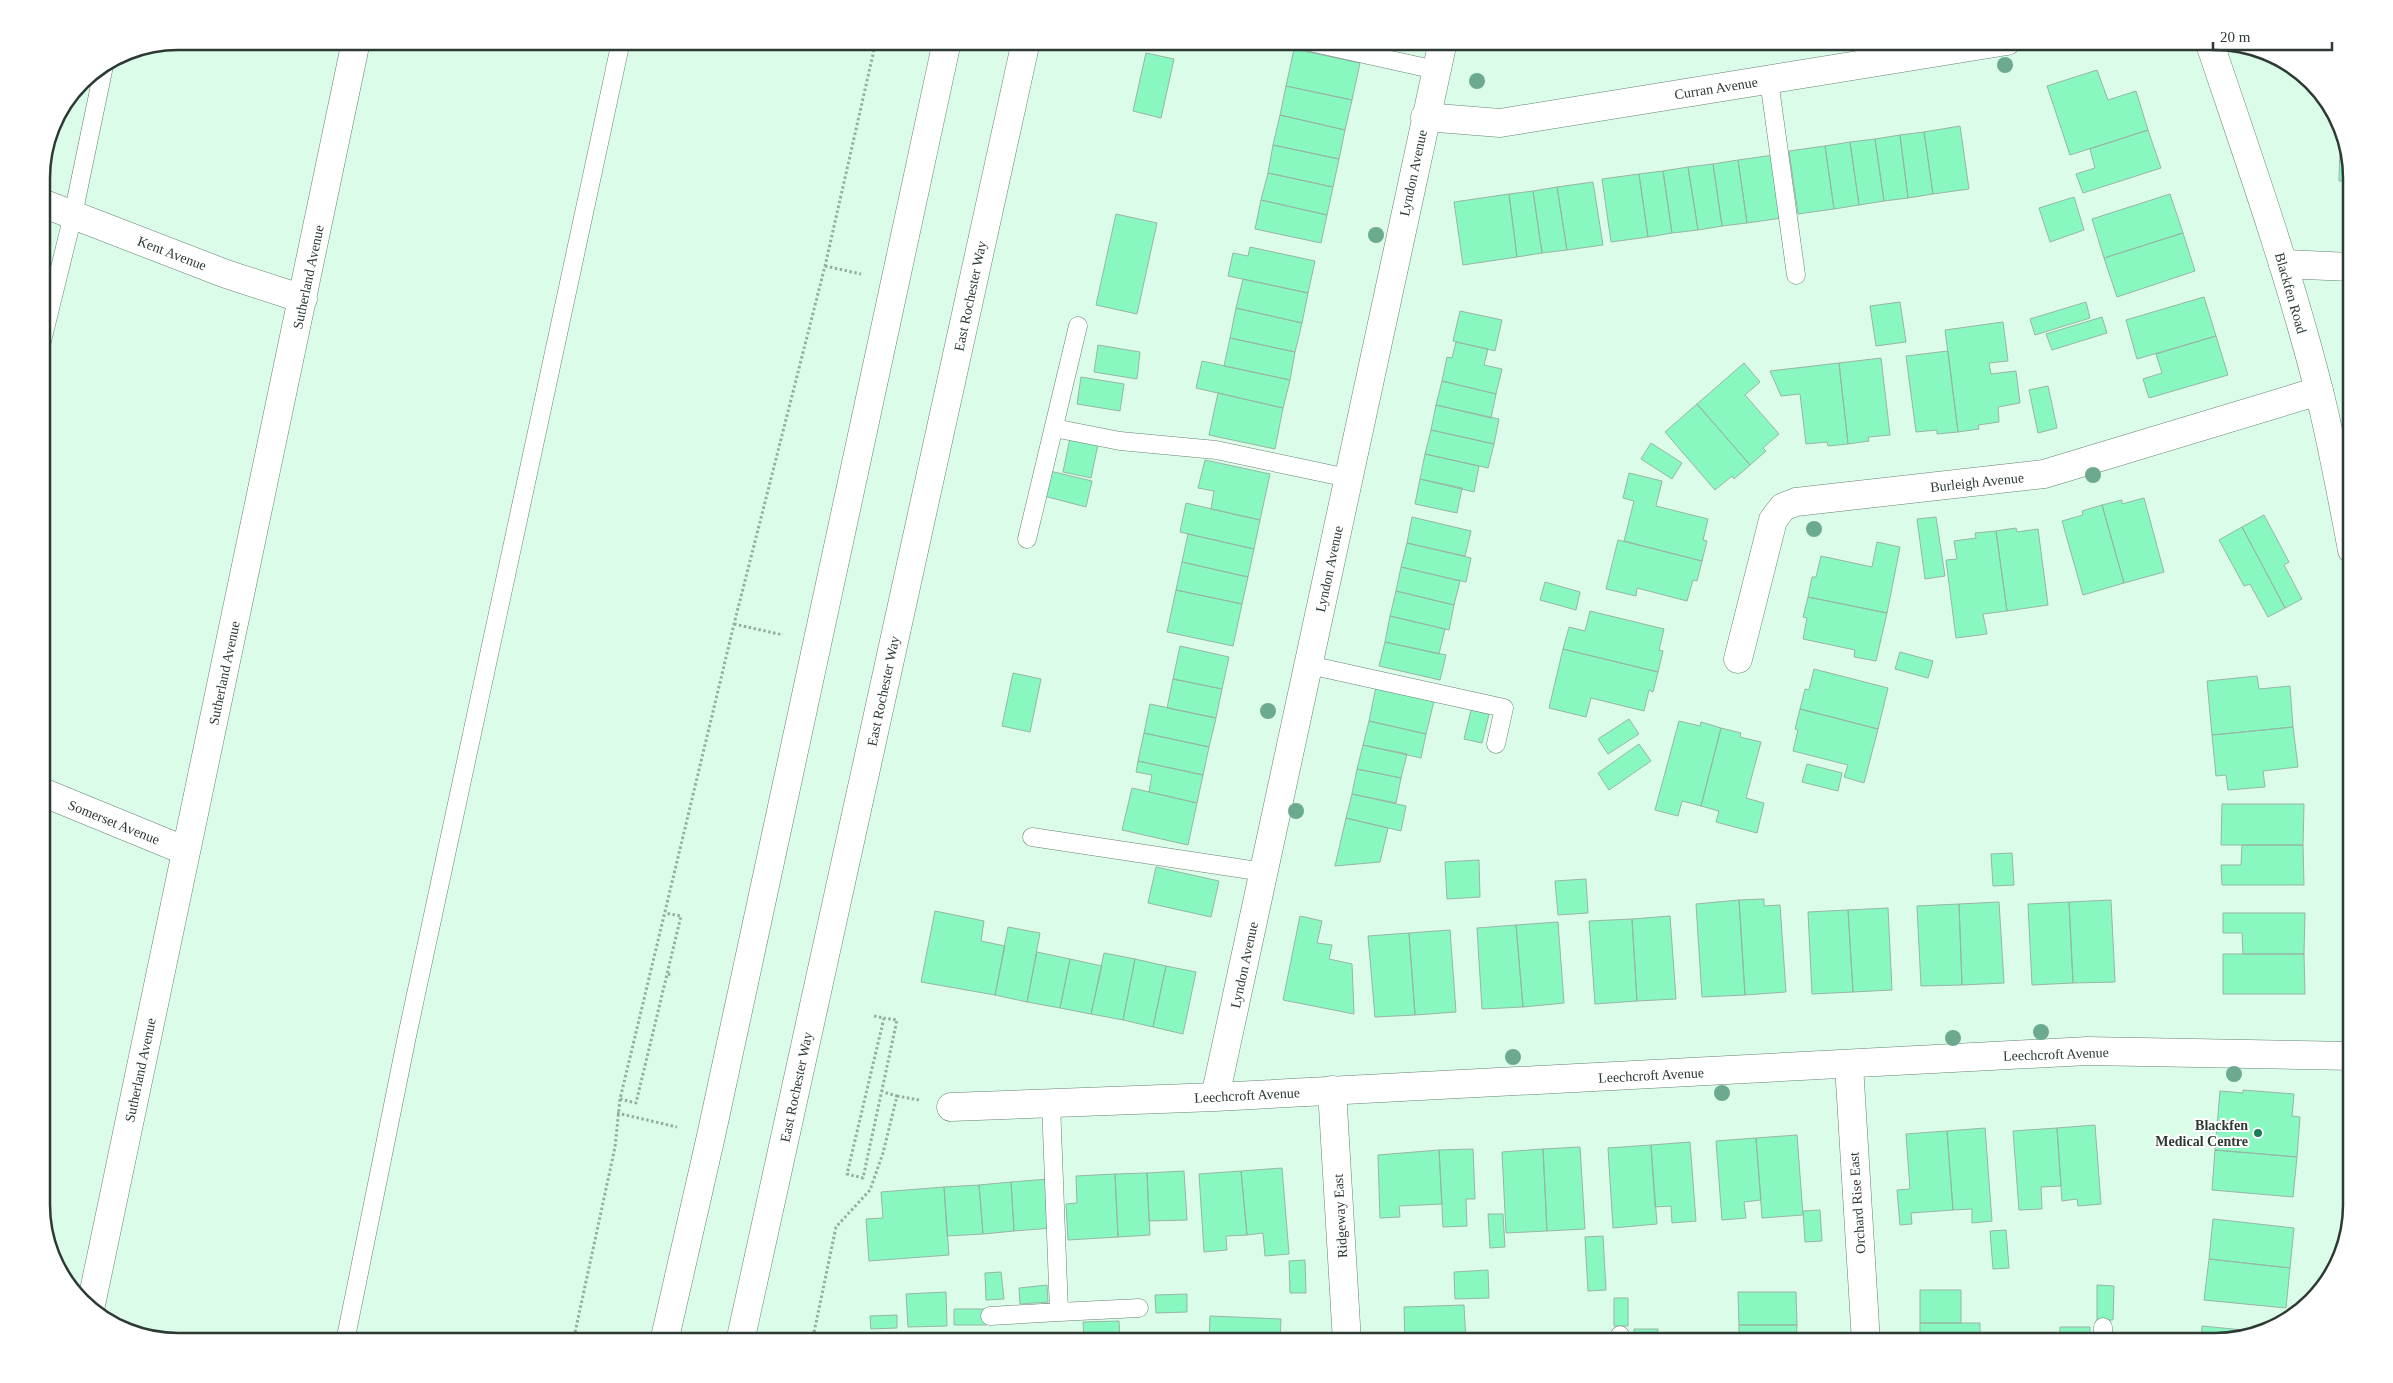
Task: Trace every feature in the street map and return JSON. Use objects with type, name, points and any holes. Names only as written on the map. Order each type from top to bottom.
[{"type":"main road","name":"Sutherland Avenue","points":[[92,1299],[304,299],[354,50]]},
{"type":"main road","points":[[666,1333],[711,1136],[945,50]]},
{"type":"main road","name":"East Rochester Way","points":[[742,1333],[1024,50]]},
{"type":"main road","name":"Lyndon Avenue","points":[[1215,1097],[1441,50]]},
{"type":"main road","name":"Curran Avenue","points":[[1425,117],[1500,123],[1951,50]]},
{"type":"main road","name":"Blackfen Road","points":[[2212,50],[2283,264],[2343,472]]},
{"type":"main road","name":"Kent Avenue","points":[[50,206],[226,274],[304,299]]},
{"type":"main road","points":[[2283,264],[2343,267]]},
{"type":"main road","name":"Burleigh Avenue","points":[[1738,659],[1773,520],[1783,507],[1796,502],[2044,474],[2319,391]]},
{"type":"main road","name":"Somerset Avenue","points":[[50,795],[186,851]]},
{"type":"main road","name":"Leechcroft Avenue","points":[[951,1107],[1215,1097],[2087,1051],[2343,1056]]},
{"type":"main road","name":"Orchard Rise East","points":[[1849,1065],[1865,1333]]},
{"type":"main road","name":"Ridgeway East","points":[[1332,1090],[1346,1333]]},
{"type":"lane","points":[[346,1333],[407,1036],[619,50]]},
{"type":"lane","points":[[1346,50],[1436,70]]},
{"type":"lane","points":[[50,308],[73,215],[102,76]]},
{"type":"lane","points":[[1769,80],[1796,275]]},
{"type":"lane","points":[[1027,538],[1078,326]]},
{"type":"lane","points":[[1054,428],[1120,441],[1216,450],[1348,478]]},
{"type":"lane","points":[[1309,665],[1504,708],[1496,744]]},
{"type":"lane","points":[[1032,837],[1264,872]]},
{"type":"lane","points":[[1051,1104],[1060,1312]]},
{"type":"lane","points":[[990,1316],[1139,1308]]},
{"type":"path","points":[[575,1333],[615,1147],[617,1113],[620,1099],[734,624],[825,266],[874,50]]},
{"type":"path","points":[[825,266],[843,270]]},
{"type":"path","points":[[734,624],[762,630]]},
{"type":"path","points":[[620,1099],[636,1103],[668,974],[681,916],[664,913]]},
{"type":"path","points":[[668,974],[673,975]]},
{"type":"path","points":[[874,1016],[897,1020],[863,1178],[847,1174],[884,1018]]},
{"type":"path","points":[[814,1333],[836,1227],[870,1190],[883,1153],[897,1096],[883,1092]]},
{"type":"path","points":[[617,1113],[639,1118]]},
{"type":"building","points":[[1294,50],[1360,63],[1352,100],[1286,86]]},
{"type":"building","points":[[1146,53],[1174,59],[1161,118],[1133,111]]},
{"type":"building","points":[[2097,70],[2108,100],[2136,91],[2148,130],[2070,155],[2047,86]]},
{"type":"building","points":[[1286,86],[1352,100],[1345,130],[1280,115]]},
{"type":"building","points":[[1280,115],[1345,130],[1339,159],[1273,145]]},
{"type":"building","points":[[1960,126],[1969,189],[1933,194],[1924,132]]},
{"type":"building","points":[[2148,130],[2161,168],[2083,193],[2076,174],[2095,168],[2090,149]]},
{"type":"building","points":[[1924,132],[1933,194],[1908,198],[1900,135]]},
{"type":"building","points":[[1900,135],[1908,198],[1884,201],[1875,139]]},
{"type":"building","points":[[1875,139],[1884,201],[1859,205],[1850,142]]},
{"type":"building","points":[[1850,142],[1859,205],[1834,209],[1825,146]]},
{"type":"building","points":[[1273,145],[1339,159],[1333,187],[1268,173]]},
{"type":"building","points":[[1825,146],[1834,209],[1798,214],[1789,151]]},
{"type":"building","points":[[2340,149],[2343,181],[2339,181]]},
{"type":"building","points":[[1774,155],[1782,218],[1747,223],[1738,160]]},
{"type":"building","points":[[1738,160],[1747,223],[1722,226],[1713,164]]},
{"type":"building","points":[[1713,164],[1722,226],[1698,230],[1688,167]]},
{"type":"building","points":[[1688,167],[1698,230],[1672,233],[1663,171]]},
{"type":"building","points":[[1663,171],[1672,233],[1648,237],[1639,174]]},
{"type":"building","points":[[1268,173],[1333,187],[1327,215],[1261,200]]},
{"type":"building","points":[[1639,174],[1648,237],[1611,242],[1602,179]]},
{"type":"building","points":[[1593,182],[1603,245],[1567,250],[1557,187]]},
{"type":"building","points":[[1557,187],[1567,250],[1542,253],[1533,191]]},
{"type":"building","points":[[1533,191],[1542,253],[1517,257],[1509,194]]},
{"type":"building","points":[[1509,194],[1517,257],[1463,265],[1454,202]]},
{"type":"building","points":[[2170,194],[2183,233],[2104,258],[2092,219]]},
{"type":"building","points":[[2074,197],[2084,230],[2050,242],[2039,208]]},
{"type":"building","points":[[1261,200],[1327,215],[1321,243],[1255,229]]},
{"type":"building","points":[[1116,214],[1157,223],[1137,314],[1096,305]]},
{"type":"building","points":[[2183,233],[2195,271],[2117,297],[2104,258]]},
{"type":"building","points":[[1250,247],[1315,261],[1308,293],[1228,276],[1233,253],[1248,256]]},
{"type":"building","points":[[1243,279],[1308,293],[1302,323],[1236,308]]},
{"type":"building","points":[[2204,297],[2216,336],[2137,359],[2126,320]]},
{"type":"building","points":[[1900,302],[1906,342],[1876,346],[1870,306]]},
{"type":"building","points":[[2086,302],[2090,318],[2035,335],[2030,319]]},
{"type":"building","points":[[1236,308],[1302,323],[1295,352],[1230,338]]},
{"type":"building","points":[[1460,311],[1502,320],[1495,351],[1453,341]]},
{"type":"building","points":[[2102,317],[2107,333],[2052,350],[2046,334]]},
{"type":"building","points":[[2003,322],[2008,361],[1989,363],[1991,374],[2016,371],[2020,403],[1998,407],[1999,422],[1978,425],[1979,429],[1958,432],[1945,330]]},
{"type":"building","points":[[2216,336],[2228,375],[2149,398],[2143,379],[2162,373],[2156,354]]},
{"type":"building","points":[[1230,338],[1295,352],[1290,380],[1224,366]]},
{"type":"building","points":[[1456,342],[1488,349],[1484,365],[1502,369],[1496,394],[1442,381],[1447,357],[1452,358]]},
{"type":"building","points":[[1098,345],[1140,352],[1137,379],[1094,372]]},
{"type":"building","points":[[1948,351],[1958,432],[1937,434],[1937,430],[1916,432],[1906,356]]},
{"type":"building","points":[[1881,358],[1890,435],[1868,437],[1869,441],[1848,444],[1839,363]]},
{"type":"building","points":[[1202,361],[1290,380],[1283,408],[1196,388]]},
{"type":"building","points":[[1744,363],[1760,382],[1745,395],[1779,434],[1763,448],[1766,451],[1750,465],[1697,404]]},
{"type":"building","points":[[1839,363],[1848,444],[1828,446],[1827,442],[1806,444],[1800,394],[1781,396],[1770,371]]},
{"type":"building","points":[[1081,377],[1124,384],[1120,411],[1077,404]]},
{"type":"building","points":[[1442,381],[1496,394],[1491,418],[1436,405]]},
{"type":"building","points":[[2048,386],[2057,428],[2038,433],[2029,390]]},
{"type":"building","points":[[1218,393],[1283,408],[1275,449],[1209,435]]},
{"type":"building","points":[[1697,404],[1750,465],[1734,479],[1732,476],[1715,490],[1665,432]]},
{"type":"building","points":[[1436,405],[1499,419],[1494,444],[1431,430]]},
{"type":"building","points":[[1431,430],[1494,444],[1488,468],[1425,454]]},
{"type":"building","points":[[1070,438],[1098,444],[1091,478],[1063,472]]},
{"type":"building","points":[[1651,443],[1682,463],[1672,479],[1641,459]]},
{"type":"building","points":[[1425,454],[1479,466],[1474,492],[1420,479]]},
{"type":"building","points":[[1205,460],[1270,474],[1260,520],[1211,509],[1214,491],[1198,488]]},
{"type":"building","points":[[1050,471],[1092,481],[1086,507],[1044,496]]},
{"type":"building","points":[[1629,473],[1662,481],[1656,506],[1708,519],[1703,540],[1707,541],[1702,561],[1624,541],[1634,501],[1623,498]]},
{"type":"building","points":[[1420,479],[1462,488],[1457,513],[1415,504]]},
{"type":"building","points":[[2144,498],[2164,572],[2124,583],[2102,505],[2122,500],[2122,504]]},
{"type":"building","points":[[1186,503],[1260,520],[1254,549],[1180,532]]},
{"type":"building","points":[[2102,505],[2124,583],[2083,595],[2062,521],[2083,515],[2082,511]]},
{"type":"building","points":[[2264,515],[2289,562],[2284,565],[2302,599],[2285,608],[2242,527]]},
{"type":"building","points":[[1412,517],[1471,531],[1465,556],[1407,543]]},
{"type":"building","points":[[1936,517],[1945,576],[1925,579],[1917,519]]},
{"type":"building","points":[[2242,527],[2285,608],[2268,617],[2250,584],[2244,586],[2219,540]]},
{"type":"building","points":[[2016,528],[2017,532],[2038,529],[2048,605],[2007,611],[1996,531]]},
{"type":"building","points":[[1996,531],[2007,611],[1983,614],[1987,634],[1956,638],[1946,560],[1957,559],[1954,541],[1976,538],[1975,533]]},
{"type":"building","points":[[1188,534],[1254,549],[1248,577],[1182,562]]},
{"type":"building","points":[[1618,540],[1702,561],[1697,581],[1693,580],[1687,601],[1637,588],[1636,596],[1606,589]]},
{"type":"building","points":[[1877,542],[1900,547],[1887,613],[1808,597],[1812,577],[1816,577],[1821,556],[1872,567]]},
{"type":"building","points":[[1407,543],[1471,558],[1466,582],[1401,567]]},
{"type":"building","points":[[1182,562],[1248,577],[1242,604],[1176,590]]},
{"type":"building","points":[[1401,567],[1460,581],[1454,605],[1396,591]]},
{"type":"building","points":[[1545,582],[1580,592],[1576,610],[1540,600]]},
{"type":"building","points":[[1176,590],[1242,604],[1233,646],[1167,632]]},
{"type":"building","points":[[1396,591],[1454,605],[1449,630],[1390,616]]},
{"type":"building","points":[[1808,597],[1887,613],[1876,661],[1854,657],[1855,650],[1803,639],[1807,618],[1803,617]]},
{"type":"building","points":[[1590,611],[1664,629],[1659,650],[1663,651],[1658,672],[1563,649],[1569,627],[1585,631]]},
{"type":"building","points":[[1390,616],[1445,629],[1439,654],[1385,642]]},
{"type":"building","points":[[1385,642],[1446,655],[1440,680],[1379,666]]},
{"type":"building","points":[[1180,646],[1229,657],[1222,689],[1173,679]]},
{"type":"building","points":[[1563,649],[1658,672],[1653,692],[1649,690],[1644,711],[1591,698],[1586,717],[1549,708]]},
{"type":"building","points":[[1900,652],[1933,661],[1928,678],[1895,669]]},
{"type":"building","points":[[1814,669],[1888,688],[1878,729],[1800,709],[1805,689],[1809,690]]},
{"type":"building","points":[[1013,673],[1041,679],[1030,732],[1002,726]]},
{"type":"building","points":[[2257,676],[2259,689],[2290,686],[2293,727],[2212,735],[2207,681]]},
{"type":"building","points":[[1173,679],[1222,689],[1216,718],[1167,708]]},
{"type":"building","points":[[1376,687],[1434,701],[1426,734],[1369,721]]},
{"type":"building","points":[[1150,704],[1216,718],[1209,747],[1144,733]]},
{"type":"building","points":[[1800,709],[1878,729],[1864,783],[1844,777],[1848,765],[1793,751],[1798,730],[1795,729]]},
{"type":"building","points":[[1471,710],[1489,714],[1482,743],[1464,739]]},
{"type":"building","points":[[1629,719],[1639,734],[1608,754],[1598,739]]},
{"type":"building","points":[[1369,721],[1426,734],[1421,758],[1363,745]]},
{"type":"building","points":[[1679,721],[1700,726],[1701,722],[1721,728],[1701,806],[1682,801],[1678,816],[1655,810]]},
{"type":"building","points":[[2293,727],[2298,767],[2263,771],[2265,787],[2228,790],[2226,775],[2216,776],[2212,735]]},
{"type":"building","points":[[1721,728],[1741,733],[1740,737],[1761,742],[1746,798],[1764,803],[1757,833],[1716,822],[1719,811],[1701,806]]},
{"type":"building","points":[[1144,733],[1209,747],[1203,775],[1138,761]]},
{"type":"building","points":[[1639,744],[1651,761],[1609,790],[1598,773]]},
{"type":"building","points":[[1363,745],[1407,754],[1401,778],[1357,769]]},
{"type":"building","points":[[1138,761],[1203,775],[1197,803],[1149,792],[1152,775],[1136,772]]},
{"type":"building","points":[[1807,764],[1842,773],[1838,791],[1802,782]]},
{"type":"building","points":[[1357,769],[1401,778],[1396,803],[1352,794]]},
{"type":"building","points":[[1132,788],[1197,803],[1188,845],[1122,830]]},
{"type":"building","points":[[1352,794],[1406,806],[1401,831],[1346,818]]},
{"type":"building","points":[[2222,804],[2304,804],[2303,845],[2221,845]]},
{"type":"building","points":[[1346,818],[1388,828],[1380,862],[1335,866]]},
{"type":"building","points":[[2242,845],[2303,845],[2304,885],[2222,885],[2221,865],[2241,865]]},
{"type":"building","points":[[2012,853],[2014,885],[1993,886],[1991,854]]},
{"type":"building","points":[[1479,860],[1480,897],[1447,899],[1445,862]]},
{"type":"building","points":[[1156,867],[1219,881],[1211,917],[1148,903]]},
{"type":"building","points":[[1586,879],[1588,913],[1558,915],[1555,881]]},
{"type":"building","points":[[1764,899],[1764,906],[1780,905],[1786,992],[1745,995],[1739,900]]},
{"type":"building","points":[[1739,900],[1745,995],[1702,997],[1696,904]]},
{"type":"building","points":[[2111,900],[2115,982],[2073,983],[2069,902]]},
{"type":"building","points":[[1999,902],[2004,983],[1962,985],[1959,904]]},
{"type":"building","points":[[2069,902],[2073,983],[2032,985],[2028,904]]},
{"type":"building","points":[[1959,904],[1962,985],[1921,986],[1917,906]]},
{"type":"building","points":[[1888,908],[1892,990],[1853,992],[1848,910]]},
{"type":"building","points":[[1848,910],[1853,992],[1812,994],[1808,912]]},
{"type":"building","points":[[935,911],[984,921],[981,941],[1005,946],[995,995],[921,982]]},
{"type":"building","points":[[2223,913],[2305,913],[2304,954],[2243,954],[2242,933],[2223,933]]},
{"type":"building","points":[[1300,916],[1322,921],[1317,943],[1332,945],[1329,959],[1352,964],[1354,1014],[1283,1000]]},
{"type":"building","points":[[1670,916],[1676,999],[1637,1001],[1632,919]]},
{"type":"building","points":[[1632,919],[1637,1001],[1595,1004],[1589,921]]},
{"type":"building","points":[[1558,922],[1564,1003],[1523,1007],[1516,925]]},
{"type":"building","points":[[1516,925],[1523,1007],[1482,1009],[1477,928]]},
{"type":"building","points":[[1008,927],[1040,933],[1027,1002],[995,995]]},
{"type":"building","points":[[1450,930],[1456,1012],[1415,1015],[1409,933]]},
{"type":"building","points":[[1409,933],[1415,1015],[1375,1017],[1368,936]]},
{"type":"building","points":[[1037,952],[1070,959],[1060,1008],[1027,1002]]},
{"type":"building","points":[[1104,953],[1135,959],[1123,1020],[1091,1014]]},
{"type":"building","points":[[2223,954],[2304,954],[2305,994],[2223,994]]},
{"type":"building","points":[[1070,959],[1102,966],[1091,1014],[1060,1008]]},
{"type":"building","points":[[1135,959],[1166,966],[1153,1027],[1123,1020]]},
{"type":"building","points":[[1166,966],[1196,972],[1183,1034],[1153,1027]]},
{"type":"building","name":"Blackfen Medical Centre","points":[[2243,1090],[2294,1094],[2292,1116],[2300,1117],[2297,1157],[2215,1150],[2220,1091],[2243,1093]]},
{"type":"building","points":[[2095,1125],[2101,1204],[2078,1206],[2077,1199],[2062,1201],[2057,1128]]},
{"type":"building","points":[[1985,1128],[1992,1221],[1972,1223],[1972,1209],[1953,1210],[1947,1131]]},
{"type":"building","points":[[2057,1128],[2061,1186],[2041,1187],[2042,1209],[2019,1210],[2013,1131]]},
{"type":"building","points":[[1947,1131],[1953,1210],[1911,1213],[1912,1224],[1900,1225],[1897,1190],[1910,1189],[1906,1134]]},
{"type":"building","points":[[1797,1135],[1803,1215],[1762,1218],[1756,1138]]},
{"type":"building","points":[[1756,1138],[1761,1200],[1744,1202],[1746,1218],[1722,1220],[1716,1141]]},
{"type":"building","points":[[1690,1142],[1696,1221],[1672,1223],[1671,1206],[1655,1207],[1651,1145]]},
{"type":"building","points":[[1651,1145],[1657,1224],[1613,1228],[1608,1148]]},
{"type":"building","points":[[1580,1147],[1585,1229],[1547,1231],[1543,1149]]},
{"type":"building","points":[[1473,1149],[1475,1199],[1466,1199],[1467,1226],[1443,1227],[1439,1150]]},
{"type":"building","points":[[1543,1149],[1547,1231],[1506,1233],[1502,1152]]},
{"type":"building","points":[[1439,1150],[1442,1204],[1399,1206],[1400,1217],[1380,1218],[1378,1155]]},
{"type":"building","points":[[2215,1150],[2297,1157],[2293,1197],[2212,1190]]},
{"type":"building","points":[[1282,1168],[1289,1254],[1265,1256],[1263,1233],[1247,1235],[1241,1171]]},
{"type":"building","points":[[1184,1171],[1187,1220],[1149,1221],[1147,1173]]},
{"type":"building","points":[[1241,1171],[1247,1235],[1226,1236],[1227,1250],[1204,1252],[1199,1174]]},
{"type":"building","points":[[1147,1173],[1150,1235],[1118,1237],[1115,1174]]},
{"type":"building","points":[[1115,1174],[1118,1237],[1068,1240],[1066,1204],[1077,1203],[1076,1176]]},
{"type":"building","points":[[1048,1179],[1052,1228],[1014,1231],[1011,1182]]},
{"type":"building","points":[[1011,1182],[1014,1231],[983,1234],[979,1185]]},
{"type":"building","points":[[979,1185],[983,1234],[947,1236],[944,1187]]},
{"type":"building","points":[[944,1187],[949,1255],[869,1261],[866,1219],[883,1218],[881,1192]]},
{"type":"building","points":[[1820,1210],[1822,1241],[1805,1242],[1803,1211]]},
{"type":"building","points":[[1488,1214],[1503,1214],[1505,1247],[1490,1248]]},
{"type":"building","points":[[2213,1219],[2294,1228],[2290,1268],[2209,1259]]},
{"type":"building","points":[[2006,1230],[2009,1268],[1993,1269],[1990,1231]]},
{"type":"building","points":[[1603,1236],[1606,1290],[1588,1291],[1585,1237]]},
{"type":"building","points":[[2209,1259],[2290,1268],[2286,1308],[2204,1300]]},
{"type":"building","points":[[1305,1260],[1306,1293],[1290,1293],[1289,1261]]},
{"type":"building","points":[[1488,1270],[1489,1298],[1455,1299],[1454,1272]]},
{"type":"building","points":[[1001,1272],[1004,1299],[986,1300],[985,1273]]},
{"type":"building","points":[[1047,1285],[1048,1302],[1020,1304],[1019,1288]]},
{"type":"building","points":[[2097,1285],[2114,1286],[2113,1320],[2097,1320]]},
{"type":"building","points":[[1920,1290],[1961,1290],[1961,1323],[1920,1323]]},
{"type":"building","points":[[946,1292],[947,1326],[908,1327],[906,1294]]},
{"type":"building","points":[[1738,1292],[1796,1292],[1797,1325],[1739,1325]]},
{"type":"building","points":[[1187,1294],[1187,1312],[1156,1313],[1155,1295]]},
{"type":"building","points":[[1614,1298],[1628,1298],[1628,1326],[1614,1326]]},
{"type":"building","points":[[1464,1305],[1466,1333],[1405,1333],[1404,1307]]},
{"type":"building","points":[[954,1309],[987,1309],[987,1325],[954,1325]]},
{"type":"building","points":[[897,1315],[897,1328],[871,1329],[870,1316]]},
{"type":"building","points":[[1210,1316],[1281,1319],[1280,1333],[1209,1333]]},
{"type":"building","points":[[1119,1321],[1120,1333],[1084,1333],[1083,1322]]},
{"type":"building","points":[[1920,1323],[1980,1323],[1980,1333],[1920,1333]]},
{"type":"building","points":[[1739,1325],[1797,1325],[1797,1333],[1739,1333]]},
{"type":"building","points":[[2202,1326],[2242,1330],[2231,1332],[2202,1333]]},
{"type":"building","points":[[2060,1327],[2090,1327],[2090,1333],[2060,1333]]},
{"type":"building","points":[[1634,1329],[1658,1329],[1658,1333],[1634,1333]]},
{"type":"place","name":"Blackfen Medical Centre","points":[[2258,1133]]}]
